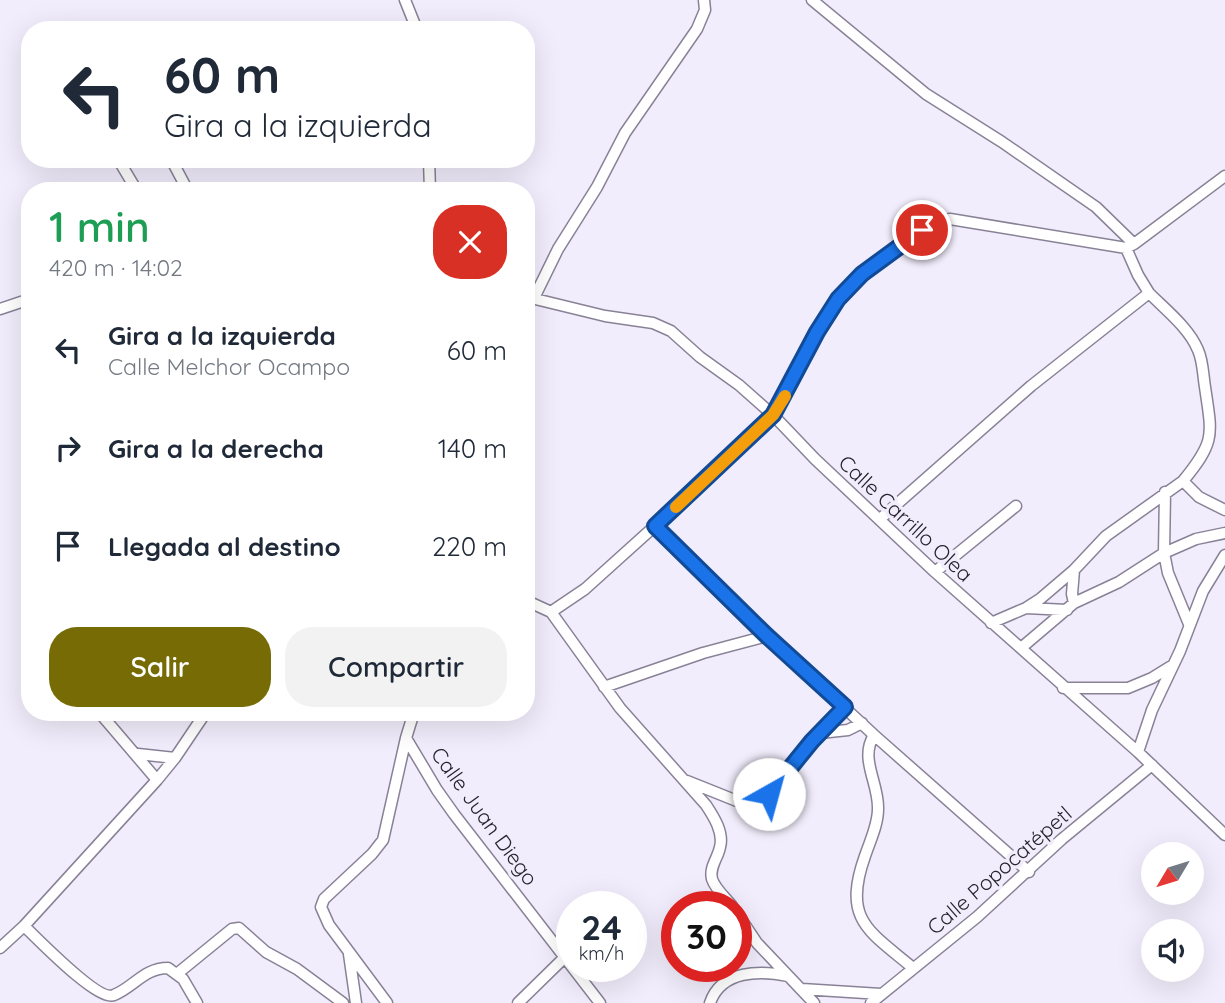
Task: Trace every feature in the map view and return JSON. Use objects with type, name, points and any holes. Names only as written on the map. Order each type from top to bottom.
[{"type":"street","points":[[405,0],[413,21]]},
{"type":"street","points":[[535,291],[558,248],[597,187],[625,133],[697,29],[705,10],[704,0]]},
{"type":"street","points":[[812,0],[926,94],[1096,207],[1130,246],[1138,275],[1149,293],[1189,335],[1202,362],[1211,431],[1203,454],[1183,481],[1106,536],[1056,586],[1026,608],[991,624]]},
{"type":"street","points":[[551,612],[585,589],[773,415],[817,332],[838,299],[862,274],[938,221],[950,219],[1130,246],[1225,176]]},
{"type":"street","points":[[880,519],[1031,386],[1149,293]]},
{"type":"street","name":"Calle Carrillo Olea","points":[[535,299],[661,325],[671,331],[773,415],[815,459],[935,572],[1138,752],[1225,835]]},
{"type":"street","points":[[0,309],[21,302]]},
{"type":"street","points":[[1183,481],[1199,496],[1225,510]]},
{"type":"street","points":[[1166,492],[1164,553],[1168,573],[1189,624]]},
{"type":"street","points":[[935,572],[1016,506]]},
{"type":"street","points":[[655,526],[767,636],[874,735],[1029,872]]},
{"type":"street","points":[[1021,648],[1071,606],[1119,582],[1164,553],[1196,539],[1225,533]]},
{"type":"street","points":[[1138,752],[1152,710],[1203,591],[1225,555]]},
{"type":"street","points":[[1071,606],[1074,570]]},
{"type":"street","points":[[535,605],[551,612],[638,731],[706,806],[719,829],[721,845],[712,868],[712,879],[721,891]]},
{"type":"street","points":[[1026,608],[1071,606]]},
{"type":"street","points":[[604,687],[703,653],[767,636]]},
{"type":"street","points":[[1063,688],[1128,688],[1152,678],[1173,664]]},
{"type":"street","points":[[684,780],[737,801],[758,801],[775,788],[845,707]]},
{"type":"street","points":[[107,721],[158,780]]},
{"type":"street","points":[[0,948],[158,780],[200,721]]},
{"type":"street","name":"Calle Juan Diego","points":[[411,721],[407,737],[437,790],[556,945]]},
{"type":"street","points":[[820,733],[848,730],[862,723]]},
{"type":"street","points":[[874,735],[869,744],[868,760],[878,808],[857,891],[858,912],[869,932],[913,968]]},
{"type":"street","points":[[387,1003],[329,925],[321,904],[372,854],[383,839],[407,737]]},
{"type":"street","points":[[138,754],[175,758]]},
{"type":"street","name":"Calle Popocatépetl","points":[[870,1003],[1029,872],[1062,839],[1152,765]]},
{"type":"street","points":[[23,926],[91,988],[105,996],[114,995],[154,970],[168,968],[178,973],[197,1003]]},
{"type":"street","points":[[178,973],[232,929],[239,928],[266,952],[297,970],[342,1003]]},
{"type":"street","points":[[752,936],[814,1003]]},
{"type":"street","points":[[349,953],[356,1003]]},
{"type":"street","points":[[518,1003],[556,966]]},
{"type":"street","points":[[710,1003],[720,986],[736,976],[754,974],[790,977]]},
{"type":"street","name":"Calle Juan Diego","points":[[584,982],[600,1003]]},
{"type":"street","points":[[802,989],[881,994]]},
{"type":"slow traffic","points":[[676,507],[773,415],[785,396]]},
{"type":"route","points":[[769,794],[812,741],[845,707],[767,636],[655,526],[773,415],[817,332],[838,299],[862,274],[922,230]]}]
